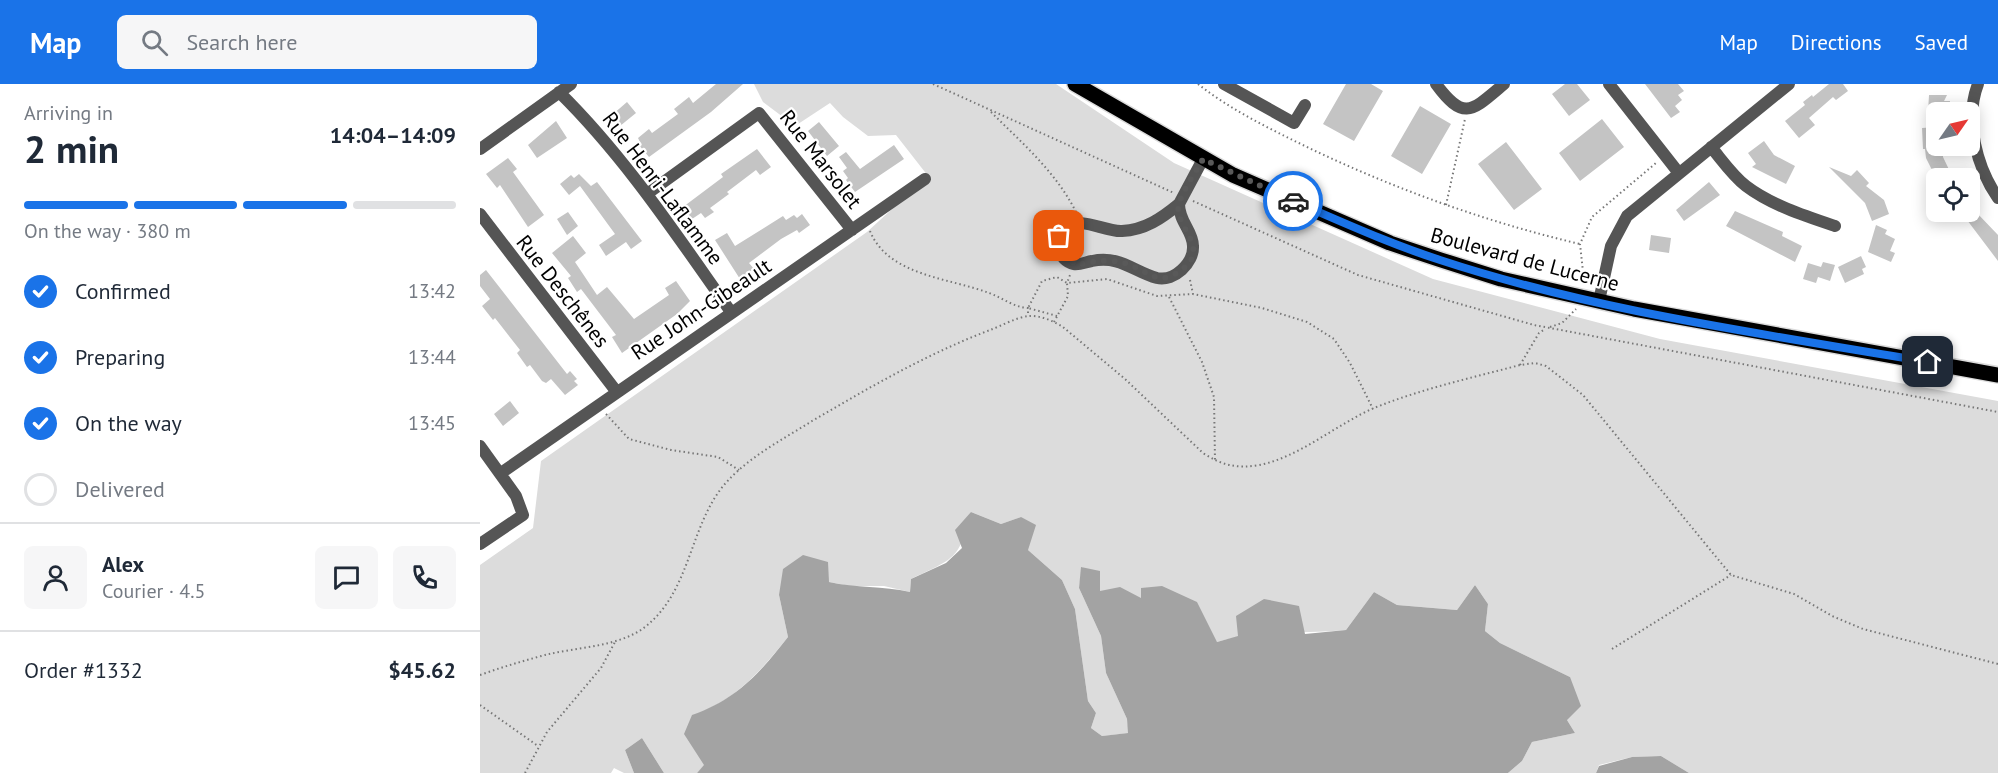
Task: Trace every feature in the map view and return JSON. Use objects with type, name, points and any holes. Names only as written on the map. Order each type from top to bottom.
[{"type":"main road","name":"Boulevard de Lucerne","points":[[1075,84],[1233,175],[1390,243],[1502,279],[1599,301],[1998,375]]},
{"type":"street","points":[[480,149],[571,84]]},
{"type":"street","points":[[1224,84],[1294,123],[1305,105]]},
{"type":"street","points":[[1436,84],[1453,105],[1466,109],[1477,105],[1504,84]]},
{"type":"street","points":[[1609,84],[1678,172]]},
{"type":"street","points":[[1599,301],[1611,246],[1621,224],[1678,172],[1790,84]]},
{"type":"street","points":[[1978,84],[1973,101],[1976,146],[1983,173],[1998,198]]},
{"type":"street","name":"Rue Henri-Laflamme","points":[[559,92],[589,122],[647,194],[731,312]]},
{"type":"street","name":"Rue Marsolet","points":[[647,194],[759,113],[852,230]]},
{"type":"street","points":[[1712,147],[1736,176],[1753,190],[1809,217],[1835,226]]},
{"type":"street","points":[[1180,200],[1181,220],[1194,245],[1192,255],[1178,273],[1159,279],[1131,265],[1119,262],[1096,260],[1076,265],[1064,258],[1057,245],[1064,228],[1081,223],[1109,230],[1132,230],[1153,223],[1180,200],[1203,159]]},
{"type":"street","name":"Rue John-Gibeault","points":[[501,473],[597,404],[925,179]]},
{"type":"street","name":"Rue Deschênes","points":[[480,214],[616,391]]},
{"type":"street","points":[[480,446],[516,496],[523,515],[480,544]]},
{"type":"path","points":[[933,84],[1180,200],[1359,275],[1443,301],[1546,328],[1998,412]]},
{"type":"path","points":[[1198,84],[1272,130],[1367,176],[1446,205],[1534,233],[1580,244]]},
{"type":"path","points":[[988,109],[1041,162],[1066,192],[1081,223]]},
{"type":"path","points":[[1446,205],[1466,109]]},
{"type":"path","points":[[1584,281],[1580,244],[1592,217],[1658,161]]},
{"type":"path","points":[[865,220],[873,238],[888,256],[934,278],[989,293],[1017,307],[1057,316]]},
{"type":"path","points":[[1054,321],[1068,296],[1067,283],[1076,265]]},
{"type":"path","points":[[1028,316],[1028,308],[1042,281],[1057,277],[1067,283],[1107,279],[1145,293],[1169,297],[1193,294],[1262,308],[1306,322],[1334,339],[1350,363],[1373,409]]},
{"type":"path","points":[[1169,297],[1202,362],[1214,397],[1215,461]]},
{"type":"path","points":[[1520,365],[1539,333],[1562,323],[1576,309]]},
{"type":"path","points":[[480,675],[546,655],[616,640],[644,628],[670,600],[711,504],[739,470],[782,440],[920,360],[1028,316],[1054,321],[1085,344],[1215,461],[1234,467],[1262,465],[1283,458],[1373,409],[1428,390],[1520,365],[1535,363],[1546,366],[1583,394],[1731,575],[1794,594],[1832,616],[1863,629],[1998,664]]},
{"type":"path","points":[[597,404],[629,440],[671,450],[718,457],[739,470]]},
{"type":"path","points":[[1612,649],[1731,575]]},
{"type":"path","points":[[525,773],[538,746],[601,668],[616,640]]},
{"type":"path","points":[[480,705],[538,746]]},
{"type":"shaded area","points":[[754,84],[1056,84],[1174,163],[1433,279],[1660,339],[1998,401],[1998,773],[1689,773],[1661,756],[1632,757],[1599,765],[1596,773],[1508,773],[1522,761],[1532,742],[1575,733],[1567,720],[1570,677],[1500,643],[1485,631],[1488,604],[1475,585],[1457,610],[1397,605],[1374,592],[1346,630],[1263,634],[1217,642],[1141,599],[1099,591],[1082,567],[1079,588],[1101,636],[1106,673],[1127,719],[1129,733],[1102,736],[1091,728],[1096,713],[1088,701],[1075,609],[1062,580],[1028,550],[1021,517],[1001,524],[971,512],[963,540],[953,556],[911,579],[910,592],[884,586],[850,586],[829,582],[779,595],[788,637],[746,684],[721,702],[692,716],[705,765],[697,773],[664,773],[642,738],[625,750],[634,773],[624,773],[614,768],[611,773],[480,773],[480,565],[533,528],[541,461],[867,232],[928,176],[896,135],[868,136],[843,117],[830,103],[795,126],[763,102]]},
{"type":"shaded area","points":[[971,512],[1001,524],[1021,517],[1036,525],[1028,550],[1062,580],[1075,609],[1088,701],[1096,713],[1091,728],[1102,736],[1128,733],[1127,719],[1106,673],[1101,636],[1079,588],[1081,567],[1100,571],[1100,591],[1120,587],[1141,598],[1141,588],[1162,586],[1197,602],[1217,642],[1238,636],[1236,616],[1264,599],[1299,606],[1305,634],[1346,630],[1374,592],[1397,605],[1457,610],[1475,585],[1488,604],[1485,631],[1500,643],[1570,677],[1581,706],[1567,720],[1575,733],[1532,742],[1522,761],[1508,773],[697,773],[704,765],[684,734],[692,715],[722,702],[746,684],[788,637],[779,595],[783,569],[803,555],[828,562],[829,582],[910,592],[911,579],[946,563],[962,548],[955,530]]},
{"type":"shaded area","points":[[642,738],[664,773],[634,773],[625,750]]},
{"type":"shaded area","points":[[1661,756],[1689,773],[1596,773],[1599,766],[1632,757]]},
{"type":"building","points":[[716,84],[743,84],[711,112],[649,157],[638,144],[640,142],[638,138],[649,129],[652,133],[678,114],[674,109],[689,97],[693,103]]},
{"type":"building","points":[[1346,84],[1371,84],[1383,91],[1354,141],[1323,124]]},
{"type":"building","points":[[1565,84],[1577,84],[1590,100],[1569,116],[1552,94]]},
{"type":"building","points":[[1645,84],[1678,84],[1684,91],[1678,95],[1682,100],[1675,106],[1680,112],[1671,118]]},
{"type":"building","points":[[1829,84],[1843,84],[1848,91],[1836,100],[1833,97],[1809,118],[1815,125],[1799,138],[1785,121],[1805,105],[1803,102]]},
{"type":"building","points":[[1929,95],[1947,95],[1944,101],[1950,101],[1950,102],[1929,102]]},
{"type":"building","points":[[627,102],[636,113],[620,126],[612,115]]},
{"type":"building","points":[[1420,106],[1451,124],[1422,174],[1391,156]]},
{"type":"building","points":[[1602,119],[1624,147],[1580,181],[1559,153]]},
{"type":"building","points":[[556,121],[567,138],[537,158],[528,145]]},
{"type":"building","points":[[819,122],[839,146],[827,156],[808,131]]},
{"type":"building","points":[[1922,128],[1926,128],[1926,156],[1943,156],[1948,168],[1931,168],[1926,158],[1925,149],[1923,149]]},
{"type":"building","points":[[1764,141],[1774,155],[1795,166],[1786,184],[1752,167],[1756,164],[1748,153]]},
{"type":"building","points":[[1506,142],[1542,189],[1514,210],[1478,164]]},
{"type":"building","points":[[894,145],[904,159],[855,192],[846,180],[848,178],[843,171],[847,168],[839,157],[846,152],[860,169]]},
{"type":"building","points":[[757,149],[771,167],[760,175],[756,170],[727,192],[729,194],[710,208],[714,212],[705,218],[701,213],[692,219],[683,207],[723,177],[721,174]]},
{"type":"building","points":[[508,158],[517,169],[513,172],[544,215],[528,227],[500,185],[497,188],[486,174]]},
{"type":"building","points":[[1829,167],[1851,176],[1857,170],[1869,183],[1866,186],[1884,200],[1889,214],[1872,221],[1865,203]]},
{"type":"building","points":[[579,174],[591,186],[597,182],[642,241],[631,249],[626,242],[606,256],[599,245],[615,234],[580,186],[569,195],[560,184],[571,175],[574,178]]},
{"type":"building","points":[[1709,182],[1720,195],[1684,221],[1676,210]]},
{"type":"building","points":[[1735,211],[1783,232],[1782,236],[1802,246],[1795,262],[1726,226]]},
{"type":"building","points":[[568,212],[578,226],[567,235],[557,219]]},
{"type":"building","points":[[802,214],[810,225],[799,233],[797,230],[781,239],[749,263],[754,269],[740,279],[715,240],[727,233],[735,246],[783,216],[786,220],[794,215],[797,218]]},
{"type":"building","points":[[1980,216],[1998,235],[1998,261],[1969,222],[1980,222]]},
{"type":"building","points":[[1876,225],[1887,230],[1885,234],[1895,239],[1890,251],[1895,253],[1891,262],[1868,252]]},
{"type":"building","points":[[1651,235],[1671,238],[1669,253],[1649,250]]},
{"type":"building","points":[[573,236],[586,253],[575,262],[597,295],[607,287],[634,319],[669,295],[665,288],[676,281],[690,301],[677,314],[622,353],[612,337],[616,335],[581,289],[577,292],[568,278],[571,276],[552,253]]},
{"type":"building","points":[[1861,256],[1866,267],[1862,269],[1864,274],[1845,283],[1838,267]]},
{"type":"building","points":[[1823,262],[1835,265],[1830,281],[1818,277],[1816,283],[1803,279],[1808,263],[1821,267]]},
{"type":"building","points":[[486,270],[567,374],[570,371],[577,379],[574,381],[578,385],[565,395],[551,379],[546,383],[542,381],[530,365],[527,367],[517,353],[520,350],[495,318],[493,320],[482,306],[490,299],[480,286],[480,275]]},
{"type":"building","points":[[510,401],[519,413],[503,426],[494,414]]},
{"type":"way so far","points":[[1059,236],[1057,245],[1060,252],[1064,258],[1076,265],[1096,260],[1108,261],[1131,265],[1159,279],[1169,278],[1178,273],[1192,255],[1194,245],[1181,220],[1179,204],[1203,159],[1233,175],[1293,201]]},
{"type":"route","points":[[1293,201],[1390,243],[1502,279],[1634,309],[1928,362]]}]
